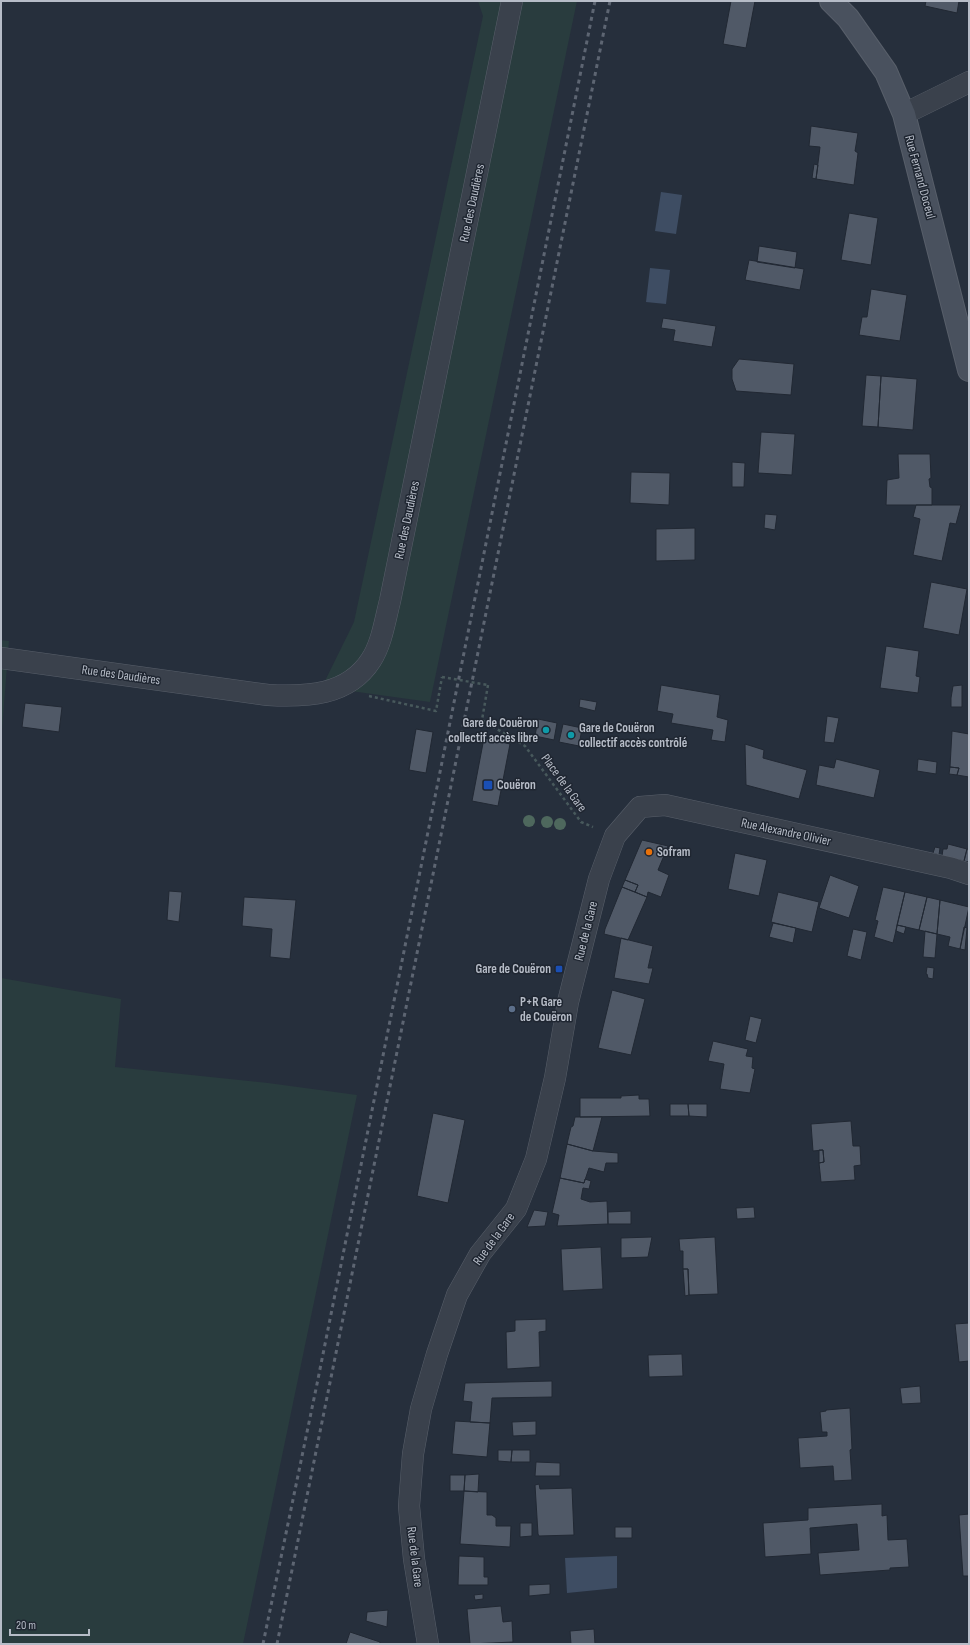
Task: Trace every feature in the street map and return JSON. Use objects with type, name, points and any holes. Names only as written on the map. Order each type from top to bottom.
[{"type":"street","name":"Rue des Daudières","points":[[1,658],[268,695],[306,696],[336,689],[351,681],[361,673],[371,659],[380,639],[390,601],[512,1]]},
{"type":"street","name":"Rue Fernand Doceul","points":[[831,1],[848,18],[886,72],[904,114],[963,323],[969,370]]},
{"type":"street","points":[[904,114],[969,82]]},
{"type":"street","name":"Rue Alexandre Olivier","points":[[615,836],[640,807],[665,805],[951,868],[969,874]]},
{"type":"street","name":"Rue de la Gare","points":[[428,1644],[414,1559],[409,1506],[413,1454],[421,1409],[437,1354],[457,1295],[480,1254],[516,1209],[536,1159],[555,1078],[568,1002],[599,879],[615,836]]},
{"type":"path","name":"Place de la Gare","points":[[336,689],[436,711],[442,677],[488,685],[482,720],[524,746],[581,822],[615,836]]},
{"type":"shaded area","points":[[478,1],[577,1],[430,702],[322,687],[354,622],[483,16]]},
{"type":"shaded area","points":[[1,640],[9,641],[1,742]]},
{"type":"shaded area","points":[[1,978],[121,999],[115,1067],[268,1083],[357,1095],[243,1644],[1,1644]]},
{"type":"water","points":[[661,192],[682,195],[676,234],[655,231]]},
{"type":"water","points":[[650,268],[670,270],[666,304],[646,302]]},
{"type":"water","points":[[617,1556],[617,1588],[567,1593],[565,1558]]},
{"type":"building","points":[[731,1],[755,1],[746,48],[723,44]]},
{"type":"building","points":[[926,1],[959,1],[957,13],[925,6]]},
{"type":"building","points":[[811,126],[858,133],[855,151],[858,153],[854,185],[816,179],[820,147],[809,146]]},
{"type":"building","points":[[814,164],[818,165],[816,179],[812,178]]},
{"type":"building","points":[[849,213],[878,218],[871,265],[841,260]]},
{"type":"building","points":[[759,246],[797,252],[795,268],[757,262]]},
{"type":"building","points":[[749,260],[804,269],[800,290],[745,280]]},
{"type":"building","points":[[871,289],[907,295],[900,341],[859,335],[862,317],[867,317]]},
{"type":"building","points":[[663,318],[716,326],[712,347],[673,341],[675,330],[661,328]]},
{"type":"building","points":[[739,359],[794,364],[791,395],[736,391],[732,379],[732,369]]},
{"type":"building","points":[[866,375],[881,376],[878,427],[862,426]]},
{"type":"building","points":[[881,376],[917,379],[913,430],[878,427]]},
{"type":"building","points":[[761,432],[795,434],[792,475],[758,473]]},
{"type":"building","points":[[898,454],[930,454],[931,478],[929,479],[930,487],[932,488],[932,505],[886,505],[887,480],[899,478]]},
{"type":"building","points":[[732,462],[745,463],[744,487],[732,487]]},
{"type":"building","points":[[631,472],[670,473],[669,505],[630,503]]},
{"type":"building","points":[[916,505],[961,505],[956,524],[950,523],[942,561],[913,555],[920,519],[913,517]]},
{"type":"building","points":[[765,514],[777,515],[775,530],[764,528]]},
{"type":"building","points":[[695,528],[695,560],[656,561],[656,529]]},
{"type":"building","points":[[931,582],[967,589],[959,635],[923,628]]},
{"type":"building","points":[[886,646],[919,651],[916,676],[920,677],[918,693],[880,688]]},
{"type":"building","points":[[661,685],[720,695],[717,717],[728,720],[725,742],[711,740],[713,730],[671,723],[673,714],[657,711]]},
{"type":"building","points":[[962,685],[962,707],[951,707],[953,686]]},
{"type":"building","points":[[580,699],[597,702],[595,711],[579,707]]},
{"type":"building","points":[[25,703],[62,707],[59,732],[22,727]]},
{"type":"building","points":[[827,716],[839,718],[834,743],[824,742]]},
{"type":"building","name":"Gare de Couëron collectif accès libre","points":[[538,719],[557,723],[554,740],[535,736]]},
{"type":"building","name":"Gare de Couëron collectif accès contrôlé","points":[[563,724],[582,728],[579,746],[559,742]]},
{"type":"building","points":[[416,729],[433,732],[426,773],[409,770]]},
{"type":"building","points":[[952,731],[969,734],[969,777],[957,775],[959,768],[950,767]]},
{"type":"building","name":"Couëron","points":[[484,738],[510,744],[498,806],[472,801]]},
{"type":"building","points":[[745,744],[764,750],[763,758],[807,770],[799,799],[746,785]]},
{"type":"building","points":[[836,759],[880,770],[874,798],[816,785],[819,765],[834,768]]},
{"type":"building","points":[[918,759],[937,762],[936,774],[917,771]]},
{"type":"building","points":[[950,767],[959,768],[957,775],[949,774]]},
{"type":"building","points":[[642,840],[668,846],[658,870],[669,875],[661,897],[648,892],[647,897],[635,892],[638,885],[625,880]]},
{"type":"building","points":[[948,844],[967,849],[964,861],[942,856],[943,849],[947,849]]},
{"type":"building","points":[[935,847],[940,848],[939,855],[933,853]]},
{"type":"building","points":[[967,849],[969,849],[969,862],[964,861]]},
{"type":"building","points":[[735,853],[767,860],[759,896],[728,889]]},
{"type":"building","points":[[830,875],[859,886],[849,918],[819,908]]},
{"type":"building","points":[[625,880],[638,885],[635,892],[622,887]]},
{"type":"building","points":[[622,887],[647,897],[628,940],[604,934]]},
{"type":"building","points":[[883,887],[905,892],[893,943],[874,937],[878,921],[875,920]]},
{"type":"building","points":[[169,891],[182,892],[179,922],[167,920]]},
{"type":"building","points":[[778,892],[819,902],[812,932],[771,922]]},
{"type":"building","points":[[905,892],[927,897],[919,930],[897,925]]},
{"type":"building","points":[[244,897],[296,900],[290,959],[270,957],[272,929],[242,926]]},
{"type":"building","points":[[927,897],[940,900],[937,934],[919,930]]},
{"type":"building","points":[[940,900],[969,907],[960,949],[948,946],[950,937],[937,934]]},
{"type":"building","points":[[773,923],[796,928],[793,943],[769,937]]},
{"type":"building","points":[[897,925],[906,927],[904,934],[896,931]]},
{"type":"building","points":[[964,927],[967,928],[965,950],[960,949]]},
{"type":"building","points":[[853,929],[867,932],[861,960],[847,956]]},
{"type":"building","points":[[925,931],[937,934],[935,958],[923,957]]},
{"type":"building","points":[[621,938],[653,946],[648,968],[653,968],[649,984],[614,978]]},
{"type":"building","points":[[927,967],[934,968],[933,979],[928,978],[926,974]]},
{"type":"building","points":[[612,990],[645,999],[631,1055],[598,1048]]},
{"type":"building","points":[[750,1016],[762,1019],[756,1043],[745,1040]]},
{"type":"building","points":[[713,1041],[748,1049],[746,1056],[753,1057],[752,1068],[755,1069],[750,1093],[720,1089],[724,1064],[708,1061]]},
{"type":"building","points":[[639,1095],[639,1099],[649,1099],[650,1116],[580,1117],[580,1098],[621,1098],[621,1096]]},
{"type":"building","points":[[670,1104],[688,1104],[689,1116],[670,1116]]},
{"type":"building","points":[[688,1104],[707,1104],[707,1117],[689,1116]]},
{"type":"building","points":[[433,1113],[465,1120],[448,1203],[417,1196]]},
{"type":"building","points":[[575,1117],[602,1117],[593,1151],[567,1144]]},
{"type":"building","points":[[851,1121],[853,1146],[860,1146],[861,1165],[854,1166],[855,1180],[821,1182],[819,1163],[824,1162],[823,1150],[813,1151],[811,1124]]},
{"type":"building","points":[[567,1144],[593,1151],[618,1153],[618,1163],[606,1163],[604,1172],[589,1168],[584,1183],[560,1178]]},
{"type":"building","points":[[819,1150],[823,1150],[824,1162],[819,1163]]},
{"type":"building","points":[[560,1178],[584,1183],[585,1179],[591,1181],[589,1189],[583,1188],[581,1199],[590,1202],[607,1201],[608,1224],[557,1226],[559,1215],[552,1213]]},
{"type":"building","points":[[754,1207],[755,1218],[737,1219],[736,1208]]},
{"type":"building","points":[[534,1210],[548,1212],[545,1226],[527,1227]]},
{"type":"building","points":[[631,1211],[631,1224],[608,1224],[608,1212]]},
{"type":"building","points":[[652,1237],[648,1257],[621,1258],[621,1238]]},
{"type":"building","points":[[715,1237],[718,1294],[689,1295],[688,1269],[683,1269],[683,1251],[680,1251],[679,1239]]},
{"type":"building","points":[[601,1247],[603,1289],[563,1291],[561,1249]]},
{"type":"building","points":[[683,1269],[688,1269],[689,1295],[685,1296]]},
{"type":"building","points":[[546,1319],[546,1331],[539,1332],[540,1367],[507,1369],[506,1332],[515,1331],[515,1320]]},
{"type":"building","points":[[969,1323],[969,1361],[959,1362],[955,1324]]},
{"type":"building","points":[[682,1354],[683,1376],[649,1377],[648,1355]]},
{"type":"building","points":[[552,1381],[552,1397],[492,1398],[490,1423],[470,1422],[472,1402],[463,1401],[465,1383]]},
{"type":"building","points":[[920,1386],[921,1403],[902,1404],[900,1388]]},
{"type":"building","points":[[850,1408],[852,1480],[834,1481],[833,1466],[800,1468],[798,1438],[827,1436],[827,1432],[822,1432],[820,1412]]},
{"type":"building","points":[[455,1421],[490,1423],[487,1457],[452,1454]]},
{"type":"building","points":[[536,1421],[536,1435],[513,1436],[512,1422]]},
{"type":"building","points":[[498,1450],[512,1450],[511,1462],[498,1461]]},
{"type":"building","points":[[512,1450],[530,1450],[530,1462],[511,1462]]},
{"type":"building","points":[[536,1462],[560,1463],[560,1476],[535,1476]]},
{"type":"building","points":[[479,1474],[478,1492],[464,1491],[465,1475]]},
{"type":"building","points":[[450,1475],[465,1475],[464,1491],[450,1491]]},
{"type":"building","points":[[539,1484],[540,1489],[572,1488],[574,1535],[539,1536],[535,1485]]},
{"type":"building","points":[[464,1491],[487,1492],[487,1515],[492,1515],[496,1518],[496,1526],[511,1526],[510,1547],[460,1544]]},
{"type":"building","points":[[882,1504],[882,1516],[887,1515],[888,1540],[907,1539],[909,1567],[890,1568],[890,1570],[820,1575],[818,1553],[859,1550],[857,1524],[810,1528],[811,1554],[765,1557],[763,1523],[808,1520],[808,1508]]},
{"type":"building","points":[[969,1514],[969,1576],[963,1576],[959,1515]]},
{"type":"building","points":[[520,1523],[532,1523],[532,1536],[520,1537]]},
{"type":"building","points":[[615,1527],[632,1527],[632,1538],[615,1538]]},
{"type":"building","points":[[459,1556],[484,1557],[484,1577],[488,1577],[488,1585],[458,1585]]},
{"type":"building","points":[[550,1584],[550,1594],[529,1596],[529,1585]]},
{"type":"building","points":[[483,1594],[483,1599],[475,1600],[474,1595]]},
{"type":"building","points":[[501,1606],[503,1622],[512,1621],[513,1642],[470,1644],[467,1609]]},
{"type":"building","points":[[388,1610],[387,1627],[366,1621],[367,1612]]},
{"type":"building","points":[[594,1629],[595,1644],[571,1644],[570,1631]]},
{"type":"building","points":[[350,1632],[380,1642],[380,1644],[346,1644]]},
{"type":"railway","points":[[263,1644],[317,1384],[595,1]]},
{"type":"railway","points":[[277,1644],[610,1]]},
{"type":"place","name":"Gare de Couëron collectif accès libre","points":[[546,730]]},
{"type":"place","name":"Gare de Couëron collectif accès contrôlé","points":[[571,735]]},
{"type":"place","name":"Couëron","points":[[488,785]]},
{"type":"place","name":"Sofram","points":[[649,852]]},
{"type":"place","name":"Gare de Couëron","points":[[559,969]]},
{"type":"place","name":"P+R Gare de Couëron","points":[[512,1009]]}]
